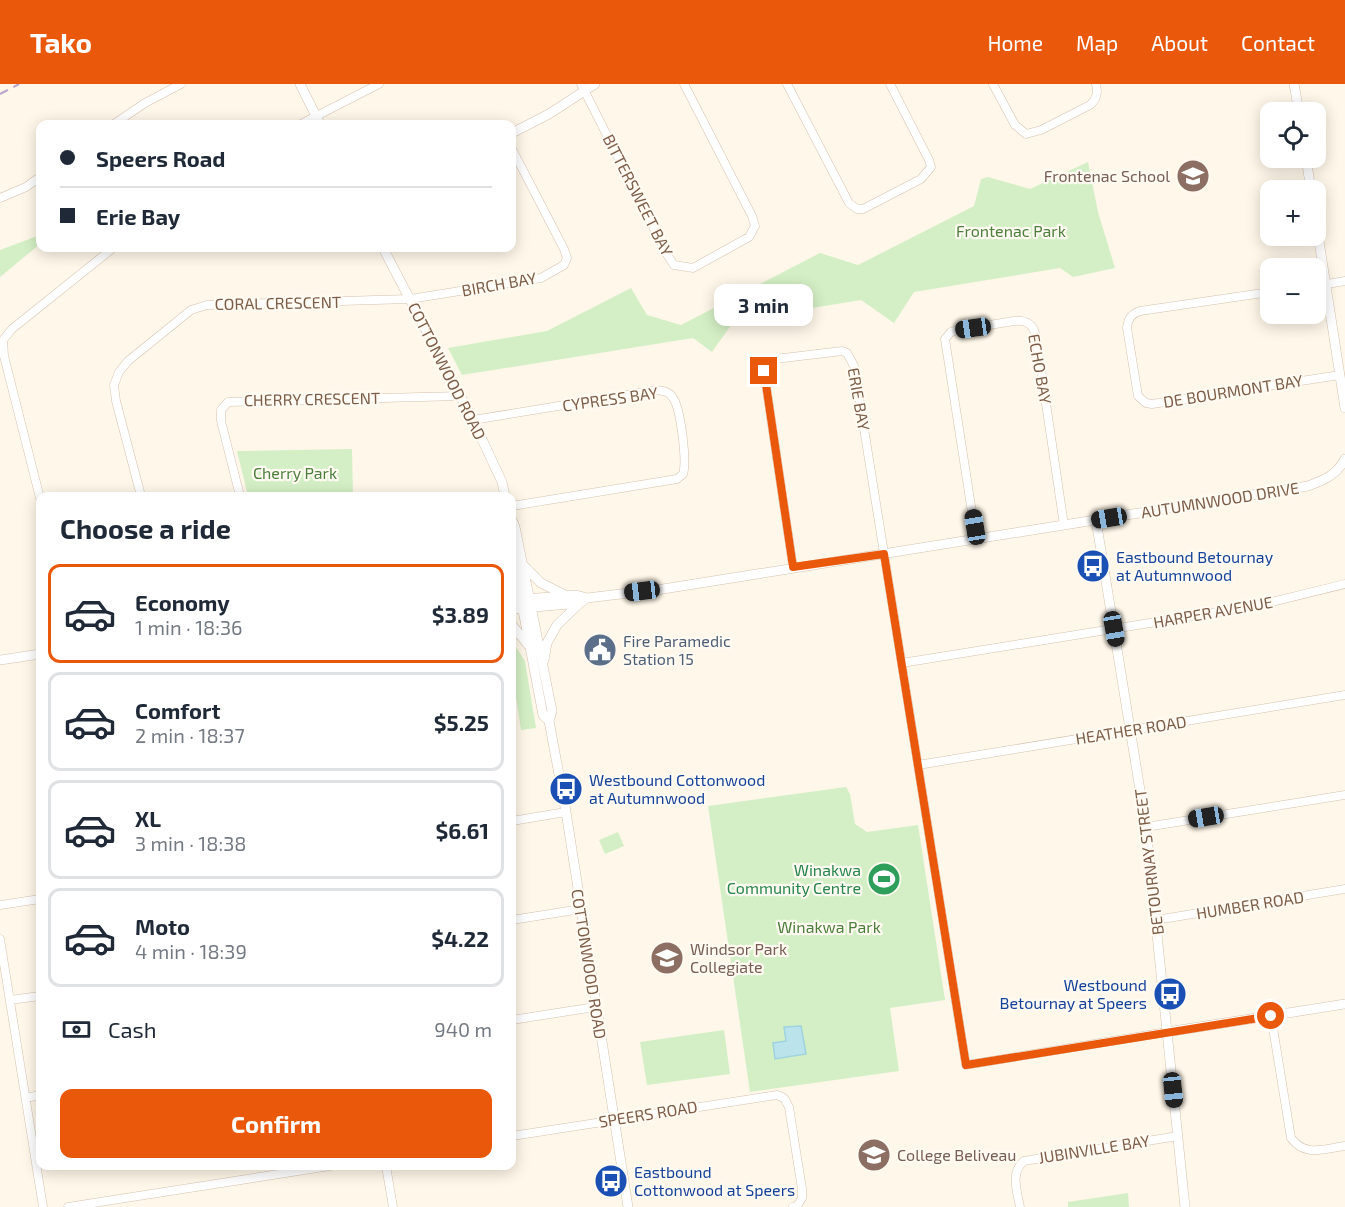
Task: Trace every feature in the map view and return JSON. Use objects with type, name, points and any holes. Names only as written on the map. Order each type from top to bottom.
[{"type":"street","points":[[120,120],[145,103],[181,84]]},
{"type":"street","points":[[300,84],[318,120],[379,84]]},
{"type":"street","points":[[516,131],[549,114],[583,87],[595,84]]},
{"type":"street","name":"BITTERSWEET BAY","points":[[583,87],[668,256],[674,265],[693,268],[749,237],[754,226],[752,216],[684,84]]},
{"type":"street","points":[[788,84],[849,203],[857,209],[863,209],[921,178],[931,167],[890,84]]},
{"type":"street","points":[[993,84],[1015,125],[1026,134],[1041,130],[1090,105],[1098,92],[1096,84]]},
{"type":"street","points":[[1294,84],[1297,102]]},
{"type":"street","name":"BIRCH BAY","points":[[410,299],[541,278],[564,265],[567,258],[564,249],[516,157]]},
{"type":"street","points":[[0,198],[26,187],[36,180]]},
{"type":"street","points":[[38,492],[4,356],[3,340],[12,330],[108,252]]},
{"type":"street","name":"COTTONWOOD ROAD","points":[[385,252],[473,420],[502,482],[504,492]]},
{"type":"street","points":[[1326,284],[1345,281]]},
{"type":"street","name":"DE BOURMONT BAY","points":[[1260,293],[1140,311],[1133,314],[1127,322],[1127,328],[1138,396],[1146,403],[1152,404],[1340,375]]},
{"type":"street","name":"CORAL CRESCENT","points":[[140,492],[114,386],[119,372],[129,361],[191,310],[207,305],[410,299]]},
{"type":"street","points":[[1326,312],[1345,408]]},
{"type":"street","name":"ECHO BAY","points":[[976,538],[945,339],[951,332],[1014,321],[1030,323],[1036,336],[1064,525]]},
{"type":"street","name":"ERIE BAY","points":[[793,567],[764,380],[764,371],[768,362],[775,359],[842,351],[852,359],[884,554]]},
{"type":"street","name":"CYPRESS BAY","points":[[473,420],[656,390],[666,391],[673,398],[677,408],[686,460],[683,474],[677,479],[516,505]]},
{"type":"street","name":"CHERRY CRESCENT","points":[[239,492],[221,422],[221,410],[228,402],[461,396]]},
{"type":"street","name":"AUTUMNWOOD DRIVE","points":[[523,602],[584,601],[1308,486],[1329,478],[1341,467],[1345,459]]},
{"type":"street","name":"BETOURNAY STREET","points":[[1096,520],[1146,827],[1185,1207]]},
{"type":"street","name":"COTTONWOOD ROAD","points":[[516,532],[522,564],[523,602],[543,666],[552,711],[549,721],[566,812],[628,1207]]},
{"type":"street","points":[[884,554],[966,1065],[1345,1004]]},
{"type":"street","points":[[522,564],[541,583],[565,595]]},
{"type":"street","name":"COTTONWOOD ROAD","points":[[516,573],[543,715],[549,721]]},
{"type":"street","name":"HARPER AVENUE","points":[[902,663],[1255,606],[1345,584]]},
{"type":"street","name":"AUTUMNWOOD DRIVE","points":[[523,602],[565,595],[576,595],[584,601]]},
{"type":"street","points":[[543,666],[547,643],[553,632],[562,620],[584,601]]},
{"type":"street","points":[[516,630],[531,648]]},
{"type":"street","points":[[0,660],[36,655]]},
{"type":"street","name":"HEATHER ROAD","points":[[918,765],[1345,695]]},
{"type":"street","points":[[1146,827],[1345,795]]},
{"type":"street","points":[[516,820],[566,812]]},
{"type":"street","name":"HUMBER ROAD","points":[[1156,920],[1345,889]]},
{"type":"street","points":[[0,905],[36,900]]},
{"type":"street","points":[[516,919],[581,909]]},
{"type":"street","points":[[0,939],[36,1159]]},
{"type":"street","points":[[10,1000],[36,997]]},
{"type":"street","points":[[516,1019],[595,1007]]},
{"type":"street","points":[[1271,1016],[1291,1138],[1298,1147],[1311,1151],[1345,1146]]},
{"type":"street","name":"SPEERS ROAD","points":[[516,1135],[777,1095],[784,1098],[789,1107],[802,1190],[802,1198],[797,1206],[793,1207]]},
{"type":"street","points":[[26,1098],[36,1096]]},
{"type":"street","name":"JUBINVILLE BAY","points":[[1020,1207],[1015,1175],[1024,1161],[1178,1136]]},
{"type":"street","points":[[38,1170],[44,1207]]},
{"type":"street","points":[[68,1207],[304,1170]]},
{"type":"street","points":[[387,1170],[393,1207]]},
{"type":"green space","name":"Frontenac Park","points":[[1088,162],[1098,212],[1115,268],[1073,277],[1060,268],[914,292],[894,323],[861,300],[734,321],[712,352],[693,338],[462,375],[448,348],[547,331],[631,288],[647,315],[681,325],[820,253],[858,265],[974,206],[981,179],[988,177],[1030,189]]},
{"type":"green space","points":[[36,236],[36,247],[0,277],[0,250]]},
{"type":"green space","name":"Cherry Park","points":[[352,449],[353,492],[247,492],[237,451]]},
{"type":"green space","points":[[516,647],[525,661],[536,728],[521,730],[516,697]]},
{"type":"green space","name":"Winakwa Park","points":[[846,787],[850,794],[855,824],[867,832],[918,825],[945,1000],[890,1008],[899,1071],[750,1092],[708,806]]},
{"type":"green space","points":[[618,832],[624,846],[605,854],[599,840]]},
{"type":"green space","points":[[724,1030],[730,1074],[647,1085],[640,1042]]},
{"type":"green space","points":[[1128,1193],[1129,1207],[1068,1207],[1068,1202]]},
{"type":"water","points":[[801,1026],[806,1054],[775,1059],[773,1043],[786,1041],[784,1027]]},
{"type":"railway","points":[[0,94],[19,84]]},
{"type":"place","name":"Frontenac School","points":[[1193,176]]},
{"type":"place","name":"Eastbound Betournay at Autumnwood","points":[[1093,566]]},
{"type":"place","name":"Fire Paramedic Station 15","points":[[600,650]]},
{"type":"place","name":"Westbound Cottonwood at Autumnwood","points":[[566,789]]},
{"type":"place","name":"Winakwa Community Centre","points":[[884,879]]},
{"type":"place","name":"Windsor Park Collegiate","points":[[667,958]]},
{"type":"place","name":"Westbound Betournay at Speers","points":[[1170,994]]},
{"type":"place","name":"College Beliveau","points":[[874,1155]]},
{"type":"place","name":"Eastbound Cottonwood at Speers","points":[[611,1181]]},
{"type":"route","points":[[764,371],[793,567],[884,554],[966,1065],[1271,1016]]}]
